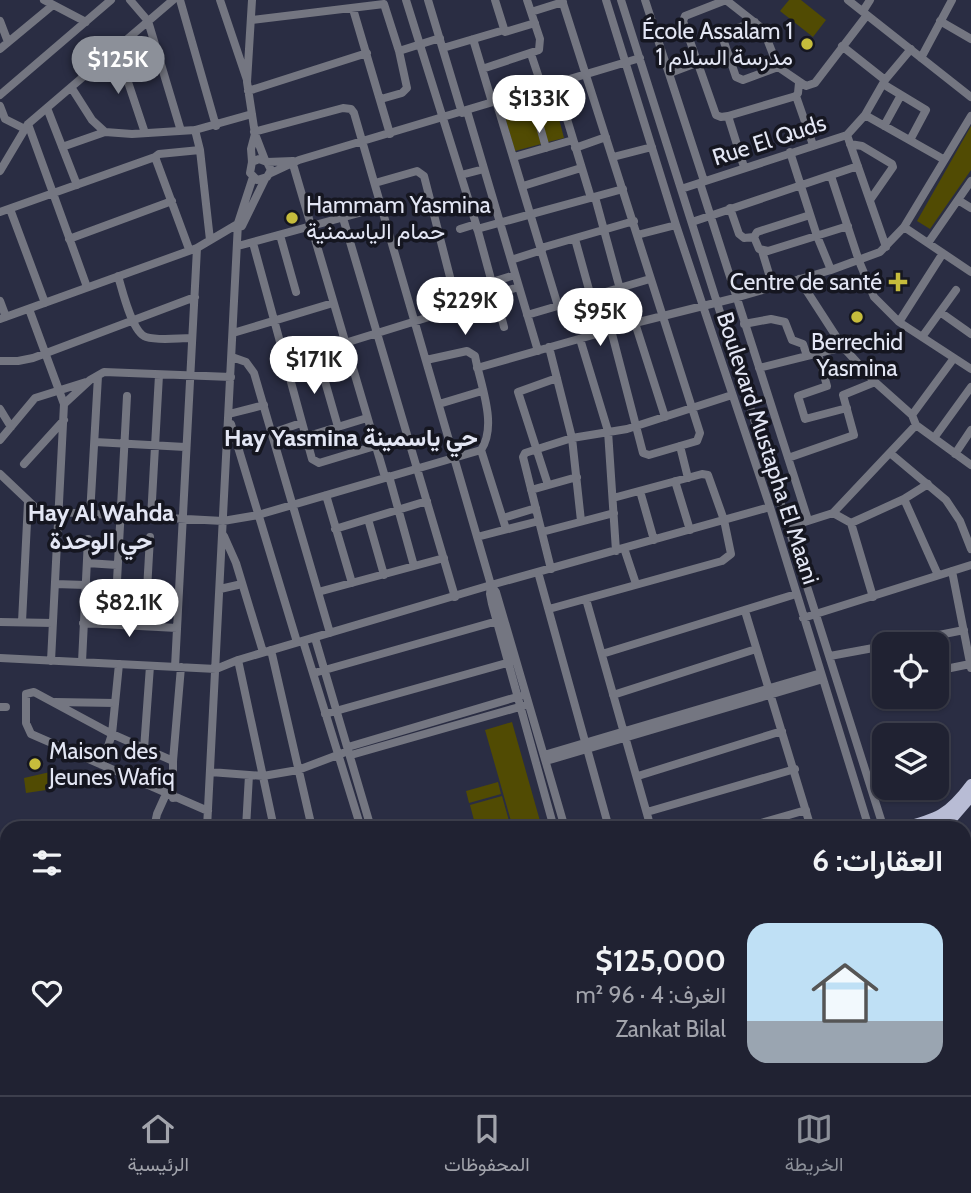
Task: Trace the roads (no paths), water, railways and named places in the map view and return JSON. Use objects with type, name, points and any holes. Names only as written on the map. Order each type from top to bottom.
[{"type":"main road","points":[[924,821],[943,815],[971,783]]},
{"type":"main road","points":[[946,821],[953,818],[971,797]]},
{"type":"street","points":[[44,0],[86,22]]},
{"type":"street","points":[[0,96],[111,0]]},
{"type":"street","points":[[130,0],[148,21],[181,131]]},
{"type":"street","points":[[0,171],[26,126],[173,0]]},
{"type":"street","points":[[180,0],[215,126]]},
{"type":"street","points":[[207,821],[238,246],[240,225],[253,177],[250,169],[253,162],[251,149],[254,133],[248,86],[220,0]]},
{"type":"street","points":[[248,86],[252,0]]},
{"type":"street","points":[[406,0],[461,175],[504,327]]},
{"type":"street","points":[[428,0],[484,169],[538,351]]},
{"type":"street","points":[[495,0],[505,31]]},
{"type":"street","points":[[482,69],[534,53],[541,44],[527,0]]},
{"type":"street","name":"Boulevard Mustapha El Maani","points":[[606,0],[822,676],[876,821]]},
{"type":"street","name":"Boulevard Mustapha El Maani","points":[[621,0],[715,302],[817,614],[876,821]]},
{"type":"street","points":[[645,0],[670,73],[735,298],[808,520]]},
{"type":"street","points":[[796,96],[728,116],[716,115],[683,21],[686,14],[726,0],[766,34],[778,67],[806,86],[815,83],[865,13],[870,0]]},
{"type":"street","points":[[848,0],[971,97]]},
{"type":"street","points":[[921,58],[951,0]]},
{"type":"street","points":[[531,12],[562,1],[692,409],[699,437],[697,441],[649,456],[644,454],[611,330]]},
{"type":"street","points":[[252,20],[353,9],[374,2],[382,3],[399,51],[407,88],[402,93],[381,99]]},
{"type":"street","points":[[0,49],[53,5]]},
{"type":"street","points":[[353,9],[390,134]]},
{"type":"street","points":[[0,20],[8,42]]},
{"type":"street","points":[[940,21],[971,39]]},
{"type":"street","points":[[755,22],[728,31],[722,36],[736,77],[743,80],[778,67]]},
{"type":"street","points":[[443,48],[535,23]]},
{"type":"street","points":[[399,51],[440,38]]},
{"type":"street","points":[[473,39],[514,157],[558,306]]},
{"type":"street","points":[[842,46],[901,95],[926,110],[910,140]]},
{"type":"street","name":"Rue El Quds","points":[[681,189],[847,135],[865,115],[884,82],[911,49]]},
{"type":"street","points":[[117,50],[145,133]]},
{"type":"street","points":[[248,86],[367,52]]},
{"type":"street","points":[[534,53],[542,88]]},
{"type":"street","points":[[253,177],[257,180],[267,177],[292,162],[640,58]]},
{"type":"street","points":[[670,73],[699,62]]},
{"type":"street","points":[[556,83],[620,289]]},
{"type":"street","points":[[799,83],[796,96],[813,145]]},
{"type":"street","points":[[71,87],[96,125],[105,132]]},
{"type":"street","points":[[530,91],[546,148]]},
{"type":"street","points":[[884,125],[901,95]]},
{"type":"street","points":[[0,106],[2,117],[26,126],[87,287]]},
{"type":"street","points":[[47,108],[77,185]]},
{"type":"street","points":[[254,133],[351,108],[491,585],[496,592],[512,662],[516,697],[524,705],[545,758],[563,821]]},
{"type":"street","points":[[62,147],[105,132],[195,130],[252,114]]},
{"type":"street","points":[[865,115],[943,159]]},
{"type":"street","points":[[728,116],[744,167]]},
{"type":"street","points":[[477,368],[735,298],[859,261],[886,247],[904,227],[971,116]]},
{"type":"street","points":[[195,130],[200,150],[210,240]]},
{"type":"street","points":[[0,301],[3,318],[193,248],[240,225],[271,169],[254,133]]},
{"type":"street","points":[[847,135],[886,247]]},
{"type":"street","points":[[514,157],[606,137]]},
{"type":"street","points":[[850,144],[857,143],[892,164],[893,167],[870,200]]},
{"type":"street","points":[[260,147],[292,162],[367,418],[399,509],[414,566]]},
{"type":"street","points":[[613,157],[652,147]]},
{"type":"street","points":[[0,212],[159,154],[200,150]]},
{"type":"street","points":[[790,152],[831,270]]},
{"type":"street","points":[[155,157],[193,248],[195,297],[181,520],[173,761],[169,796],[156,821]]},
{"type":"street","points":[[253,162],[257,159],[292,162]]},
{"type":"street","points":[[692,222],[858,166]]},
{"type":"street","points":[[523,186],[581,168]]},
{"type":"street","points":[[461,175],[484,169]]},
{"type":"street","points":[[345,343],[458,308],[424,176],[417,171],[374,183]]},
{"type":"street","points":[[831,176],[874,297],[899,321],[971,369]]},
{"type":"street","points":[[928,243],[971,181]]},
{"type":"street","points":[[460,229],[500,222],[622,189]]},
{"type":"street","points":[[958,200],[971,208]]},
{"type":"street","points":[[69,239],[172,201]]},
{"type":"street","points":[[238,246],[381,207]]},
{"type":"street","points":[[730,208],[739,234],[744,238],[754,237]]},
{"type":"street","points":[[10,209],[44,303]]},
{"type":"street","points":[[754,237],[757,232],[810,215]]},
{"type":"street","points":[[343,218],[455,597]]},
{"type":"street","points":[[511,260],[634,221]]},
{"type":"street","points":[[637,235],[676,225]]},
{"type":"street","points":[[761,251],[848,226]]},
{"type":"street","points":[[904,227],[971,272]]},
{"type":"street","points":[[280,235],[296,292]]},
{"type":"street","points":[[754,237],[773,287]]},
{"type":"street","points":[[575,239],[601,333]]},
{"type":"street","points":[[253,243],[312,459],[319,463],[376,446]]},
{"type":"street","points":[[899,321],[943,253]]},
{"type":"street","points":[[492,282],[515,275]]},
{"type":"street","points":[[118,276],[132,320],[144,337],[191,338]]},
{"type":"street","points":[[527,315],[650,279]]},
{"type":"street","points":[[799,279],[842,346],[875,382],[912,415],[916,425],[971,465]]},
{"type":"street","points":[[495,294],[519,287]]},
{"type":"street","points":[[922,337],[956,290]]},
{"type":"street","points":[[0,361],[18,361],[195,297]]},
{"type":"street","points":[[233,333],[333,303]]},
{"type":"street","points":[[29,309],[64,404],[51,661]]},
{"type":"street","points":[[940,313],[971,334]]},
{"type":"street","points":[[744,324],[771,319],[785,322],[792,340],[803,344],[807,356]]},
{"type":"street","points":[[635,323],[666,417]]},
{"type":"street","points":[[580,339],[608,431],[614,513],[620,549],[636,584]]},
{"type":"street","points":[[759,368],[842,346]]},
{"type":"street","points":[[549,347],[572,438],[582,522]]},
{"type":"street","points":[[282,353],[309,349],[318,357],[338,427]]},
{"type":"street","points":[[426,360],[467,351],[475,356],[488,433],[481,450],[506,529]]},
{"type":"street","points":[[818,354],[827,386],[799,396],[805,419],[847,408]]},
{"type":"street","points":[[232,357],[246,362],[252,369],[330,634]]},
{"type":"street","points":[[912,415],[954,358]]},
{"type":"street","points":[[0,440],[35,398],[107,372],[231,377]]},
{"type":"street","points":[[151,518],[159,374]]},
{"type":"street","points":[[64,404],[94,378]]},
{"type":"street","points":[[90,515],[95,443],[94,378]]},
{"type":"street","points":[[548,485],[534,449],[518,392],[557,378]]},
{"type":"street","points":[[788,458],[854,435],[843,394],[875,382]]},
{"type":"street","points":[[934,438],[971,387]]},
{"type":"street","points":[[439,404],[482,391]]},
{"type":"street","points":[[127,396],[117,581],[120,586],[146,589]]},
{"type":"street","points":[[551,569],[523,457],[525,453],[572,438],[638,426],[732,396]]},
{"type":"street","points":[[229,416],[264,405]]},
{"type":"street","points":[[0,408],[10,427]]},
{"type":"street","points":[[229,416],[300,641],[314,673],[359,821]]},
{"type":"street","points":[[305,437],[367,418]]},
{"type":"street","points":[[24,464],[64,420]]},
{"type":"street","points":[[272,433],[301,423]]},
{"type":"street","points":[[789,527],[833,513],[916,425]]},
{"type":"street","points":[[955,454],[971,430]]},
{"type":"street","points":[[95,443],[185,447]]},
{"type":"street","points":[[680,446],[688,478]]},
{"type":"street","points":[[0,474],[39,511],[223,521],[258,514],[481,450]]},
{"type":"street","points":[[890,453],[952,508],[971,549]]},
{"type":"street","points":[[549,609],[727,559],[731,550],[710,477],[702,474],[613,498]]},
{"type":"street","points":[[531,490],[577,477]]},
{"type":"street","points":[[675,481],[690,530]]},
{"type":"street","points":[[851,523],[904,499],[928,484]]},
{"type":"street","points":[[640,491],[654,540]]},
{"type":"street","points":[[326,495],[352,583]]},
{"type":"street","points":[[904,499],[938,575]]},
{"type":"street","points":[[335,528],[427,501]]},
{"type":"street","points":[[22,622],[28,502]]},
{"type":"street","points":[[0,658],[216,669],[267,651],[491,585],[769,507]]},
{"type":"street","points":[[503,518],[536,508]]},
{"type":"street","points":[[542,532],[614,513]]},
{"type":"street","points":[[833,513],[851,523],[873,597]]},
{"type":"street","points":[[368,519],[384,575]]},
{"type":"street","points":[[477,537],[539,521]]},
{"type":"street","points":[[223,533],[267,651],[310,821]]},
{"type":"street","points":[[145,626],[150,537]]},
{"type":"street","points":[[82,662],[88,539]]},
{"type":"street","points":[[318,592],[444,558]]},
{"type":"street","points":[[87,563],[117,565]]},
{"type":"street","points":[[803,618],[971,565]]},
{"type":"street","points":[[949,669],[971,666],[952,571]]},
{"type":"street","points":[[538,572],[607,821]]},
{"type":"street","points":[[55,584],[86,586]]},
{"type":"street","points":[[220,589],[242,584]]},
{"type":"street","points":[[602,654],[796,594]]},
{"type":"street","points":[[586,598],[649,821]]},
{"type":"street","points":[[745,611],[809,821]]},
{"type":"street","points":[[314,673],[501,621]]},
{"type":"street","points":[[0,622],[53,624]]},
{"type":"street","points":[[83,623],[177,628]]},
{"type":"street","points":[[949,633],[964,630]]},
{"type":"street","points":[[315,638],[370,821]]},
{"type":"street","points":[[830,656],[872,648]]},
{"type":"street","points":[[613,695],[756,649]]},
{"type":"street","points":[[238,660],[273,821]]},
{"type":"street","points":[[512,662],[526,693],[524,705],[552,821]]},
{"type":"street","points":[[325,714],[512,662]]},
{"type":"street","points":[[102,765],[112,734],[119,664]]},
{"type":"street","points":[[144,749],[150,666]]},
{"type":"street","points":[[545,758],[822,676]]},
{"type":"street","points":[[173,761],[112,734],[34,692],[27,693],[28,731],[39,739],[208,811]]},
{"type":"street","points":[[210,772],[263,776],[298,770],[526,693]]},
{"type":"street","points":[[52,702],[116,703]]},
{"type":"street","points":[[349,751],[524,705]]},
{"type":"street","points":[[638,776],[782,731]]},
{"type":"street","points":[[647,812],[795,769]]},
{"type":"street","points":[[246,821],[249,775]]},
{"type":"street","points":[[768,821],[806,810]]},
{"type":"place","name":"École Assalam 1 مدرسة السلام 1","points":[[807,44]]},
{"type":"place","name":"Hammam Yasmina حمام الياسمنية","points":[[292,218]]},
{"type":"place","name":"Centre de santé","points":[[898,282]]},
{"type":"place","name":"Berrechid Yasmina","points":[[857,317]]},
{"type":"place","name":"Maison des Jeunes Wafiq","points":[[35,764]]},
{"type":"district","name":"Hay Yasmina حي ياسمينة","points":[[351,437]]},
{"type":"district","name":"Hay Al Wahda حي الوحدة","points":[[101,526]]}]
